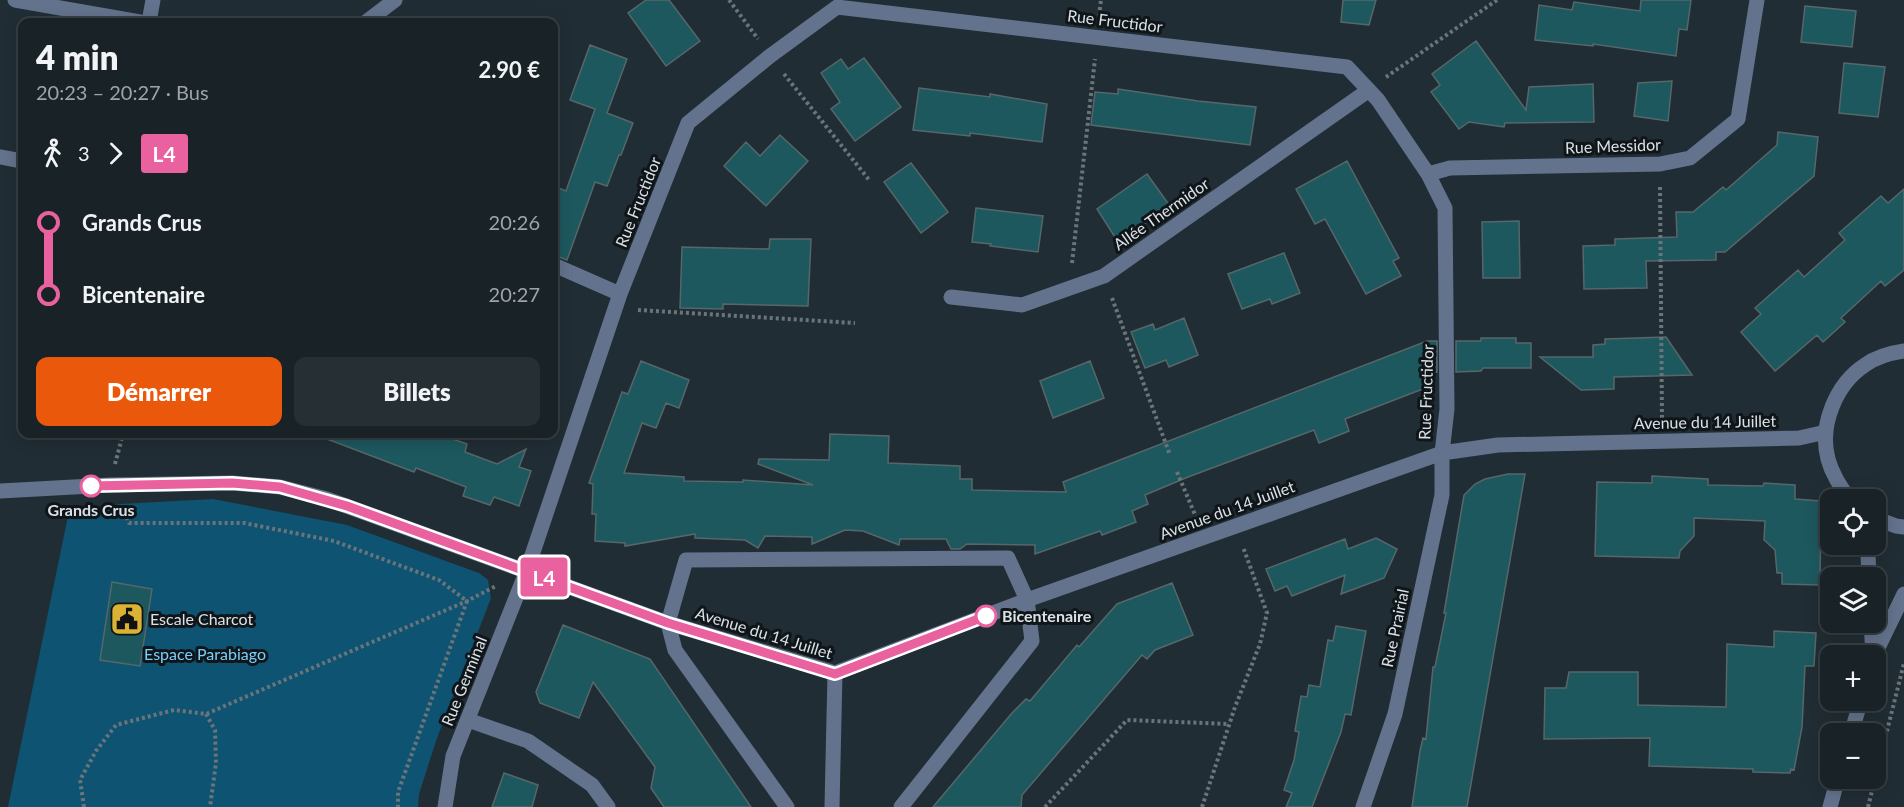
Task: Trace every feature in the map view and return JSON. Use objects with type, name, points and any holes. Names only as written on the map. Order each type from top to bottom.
[{"type":"street","points":[[15,0],[117,18]]},
{"type":"street","points":[[149,18],[153,0]]},
{"type":"street","points":[[371,18],[395,0]]},
{"type":"street","name":"Rue Messidor","points":[[1428,174],[1450,168],[1660,164],[1690,158],[1738,119],[1757,0]]},
{"type":"street","name":"Rue Fructidor","points":[[527,570],[617,302],[688,123],[770,56],[837,7],[1347,67],[1369,90],[1428,174],[1445,208],[1447,409],[1442,453]]},
{"type":"street","name":"Allée Thermidor","points":[[951,297],[1022,305],[1104,276],[1369,90]]},
{"type":"street","points":[[0,157],[18,160]]},
{"type":"street","points":[[558,267],[617,302]]},
{"type":"street","points":[[1842,489],[1836,480],[1827,457],[1826,432],[1832,406],[1845,383],[1865,364],[1889,353],[1904,351]]},
{"type":"street","name":"Avenue du 14 Juillet","points":[[0,491],[110,485],[232,483],[280,487],[327,499],[668,623],[835,674],[1027,600],[1442,453],[1498,445],[1799,438],[1826,432]]},
{"type":"street","name":"Rue Prairial","points":[[1363,807],[1395,714],[1442,495],[1442,453]]},
{"type":"street","points":[[1886,522],[1904,526]]},
{"type":"street","points":[[787,807],[675,650],[668,623],[686,560],[1008,558],[1027,600],[1032,641],[901,807]]},
{"type":"street","name":"Rue Germinal","points":[[445,807],[453,756],[527,570]]},
{"type":"street","points":[[1878,645],[1904,594]]},
{"type":"street","points":[[832,807],[835,674]]},
{"type":"street","points":[[468,720],[528,741],[592,785],[608,807]]},
{"type":"street","points":[[1830,807],[1836,789]]},
{"type":"path","points":[[729,0],[770,56],[870,181]]},
{"type":"path","points":[[1369,90],[1497,0]]},
{"type":"path","points":[[1070,288],[1097,37]]},
{"type":"path","points":[[1660,164],[1662,441]]},
{"type":"path","points":[[1104,276],[1170,455]]},
{"type":"path","points":[[617,302],[855,323]]},
{"type":"path","points":[[1177,472],[1204,538]]},
{"type":"path","points":[[110,485],[120,500],[129,523],[244,523],[334,541],[439,580],[467,601]]},
{"type":"path","points":[[1202,807],[1260,644],[1267,613],[1235,526]]},
{"type":"path","points":[[84,807],[80,780],[96,751],[116,724],[174,710],[206,714],[467,601],[527,570]]},
{"type":"path","points":[[398,807],[398,792],[467,601]]},
{"type":"path","points":[[1868,807],[1904,663]]},
{"type":"path","points":[[206,714],[215,730],[216,763],[210,807]]},
{"type":"path","points":[[1045,807],[1127,720],[1230,724]]},
{"type":"green space","name":"Espace Parabiago","points":[[213,499],[347,525],[479,573],[488,580],[491,598],[437,738],[419,794],[418,807],[8,807],[68,516],[120,504]]},
{"type":"building","points":[[646,0],[669,0],[700,41],[666,66],[628,13]]},
{"type":"building","points":[[1343,0],[1376,0],[1369,25],[1341,22]]},
{"type":"building","points":[[1641,0],[1691,0],[1687,30],[1679,29],[1676,56],[1593,44],[1593,46],[1535,40],[1539,5],[1572,10],[1574,2],[1640,11]]},
{"type":"building","points":[[1805,6],[1856,11],[1852,47],[1801,42]]},
{"type":"building","points":[[1476,41],[1526,110],[1529,87],[1593,84],[1594,122],[1505,123],[1504,127],[1469,122],[1459,129],[1431,92],[1440,85],[1432,74]]},
{"type":"building","points":[[590,45],[627,59],[607,113],[633,123],[607,186],[595,182],[567,260],[558,257],[558,188],[566,191],[595,109],[570,100]]},
{"type":"building","points":[[864,58],[901,107],[855,141],[831,109],[840,102],[821,73],[841,59],[848,69]]},
{"type":"building","points":[[1844,63],[1885,67],[1878,117],[1839,113]]},
{"type":"building","points":[[1672,81],[1668,121],[1634,116],[1638,83]]},
{"type":"building","points":[[919,88],[990,97],[990,94],[1047,104],[1042,142],[970,133],[970,136],[913,130]]},
{"type":"building","points":[[1118,89],[1256,107],[1250,145],[1091,125],[1095,92],[1118,94]]},
{"type":"building","points":[[1778,132],[1818,137],[1814,176],[1725,252],[1716,252],[1716,260],[1646,261],[1647,288],[1584,289],[1583,246],[1615,245],[1615,239],[1677,237],[1676,212],[1693,212],[1723,187],[1726,190],[1777,145]]},
{"type":"building","points":[[780,135],[808,161],[766,206],[724,166],[746,142],[760,156]]},
{"type":"building","points":[[1347,161],[1399,258],[1393,261],[1401,276],[1366,294],[1325,219],[1315,224],[1296,189]]},
{"type":"building","points":[[911,163],[948,212],[921,233],[884,182]]},
{"type":"building","points":[[1147,174],[1170,206],[1118,242],[1097,209]]},
{"type":"building","points":[[1904,189],[1904,270],[1885,286],[1881,281],[1841,318],[1845,322],[1823,342],[1817,335],[1775,371],[1741,332],[1761,314],[1755,308],[1798,270],[1804,277],[1845,240],[1839,233],[1881,196],[1888,203]]},
{"type":"building","points":[[976,208],[1043,216],[1038,252],[972,242]]},
{"type":"building","points":[[1519,221],[1520,278],[1483,278],[1482,222]]},
{"type":"building","points":[[770,239],[811,239],[808,306],[723,304],[723,309],[680,308],[682,247],[769,249]]},
{"type":"building","points":[[1284,253],[1300,293],[1272,304],[1270,299],[1242,309],[1228,274]]},
{"type":"building","points":[[1184,318],[1198,355],[1169,367],[1166,360],[1145,368],[1131,332],[1153,324],[1155,330]]},
{"type":"building","points":[[1666,337],[1692,375],[1614,377],[1614,389],[1581,390],[1540,357],[1593,357],[1593,345],[1605,344],[1605,339]]},
{"type":"building","points":[[1481,338],[1516,338],[1516,343],[1531,343],[1531,368],[1483,368],[1481,371],[1456,372],[1456,341],[1481,341]]},
{"type":"building","points":[[1427,341],[1437,341],[1437,372],[1430,373],[1428,387],[1345,419],[1349,431],[1319,443],[1314,430],[1188,477],[1145,495],[1148,504],[1132,511],[1136,522],[1102,535],[1100,531],[1035,554],[1035,545],[967,544],[960,549],[951,549],[946,539],[900,539],[899,545],[863,531],[845,530],[812,544],[812,537],[765,536],[758,548],[745,540],[695,538],[695,534],[625,546],[625,543],[595,541],[596,514],[592,514],[593,484],[589,483],[622,392],[628,394],[641,361],[689,380],[679,408],[666,403],[656,428],[642,423],[624,473],[684,477],[684,481],[743,482],[743,480],[813,485],[758,464],[759,459],[829,460],[830,434],[889,436],[888,463],[960,466],[960,479],[972,479],[972,490],[1066,492],[1063,482]]},
{"type":"building","points":[[1090,361],[1104,398],[1053,418],[1040,381]]},
{"type":"building","points":[[324,438],[450,438],[467,444],[465,452],[497,464],[526,449],[519,467],[531,471],[519,506],[494,497],[490,505],[463,496],[466,487],[416,468],[414,472]]},
{"type":"building","points":[[1508,474],[1525,474],[1467,807],[1412,807],[1420,751],[1423,738],[1426,739],[1433,667],[1435,667],[1446,613],[1444,613],[1464,495],[1475,484],[1485,479]]},
{"type":"building","points":[[1652,476],[1708,479],[1708,485],[1763,486],[1764,483],[1795,485],[1795,499],[1820,501],[1820,585],[1782,584],[1782,573],[1777,573],[1775,550],[1764,540],[1765,521],[1694,518],[1694,536],[1680,551],[1679,558],[1595,556],[1597,482],[1652,483]]},
{"type":"building","points":[[1376,538],[1397,549],[1384,578],[1341,594],[1345,575],[1292,596],[1287,586],[1275,591],[1266,569],[1345,539],[1348,549]]},
{"type":"building","name":"Escale Charcot","points":[[112,582],[152,589],[140,666],[100,660]]},
{"type":"building","points":[[1172,583],[1193,635],[1155,650],[1147,659],[1142,655],[1022,795],[1021,807],[933,807],[1012,713],[1026,699],[1030,701],[1077,645],[1079,647],[1117,604]]},
{"type":"building","points":[[563,625],[650,659],[751,807],[664,807],[651,788],[655,767],[593,682],[579,718],[540,703],[536,692]]},
{"type":"building","points":[[1336,626],[1366,631],[1351,715],[1345,714],[1341,732],[1312,807],[1286,807],[1292,793],[1284,790],[1294,760],[1299,732],[1295,731],[1301,696],[1307,697],[1309,685],[1320,687],[1328,640],[1333,641]]},
{"type":"building","points":[[1774,631],[1816,633],[1814,666],[1805,666],[1802,727],[1794,770],[1791,769],[1790,773],[1753,772],[1753,769],[1649,766],[1650,738],[1544,739],[1545,688],[1566,688],[1569,672],[1638,672],[1638,705],[1726,707],[1727,644],[1774,647]]},
{"type":"building","points":[[504,773],[538,785],[532,807],[492,807]]},
{"type":"bus line","name":"L4","points":[[91,486],[232,483],[280,487],[296,491],[347,506],[668,623],[835,674],[986,616]]},
{"type":"place","name":"Grands Crus","points":[[91,486]]},
{"type":"place","name":"Bicentenaire","points":[[986,616]]},
{"type":"place","name":"Escale Charcot","points":[[127,619]]}]
